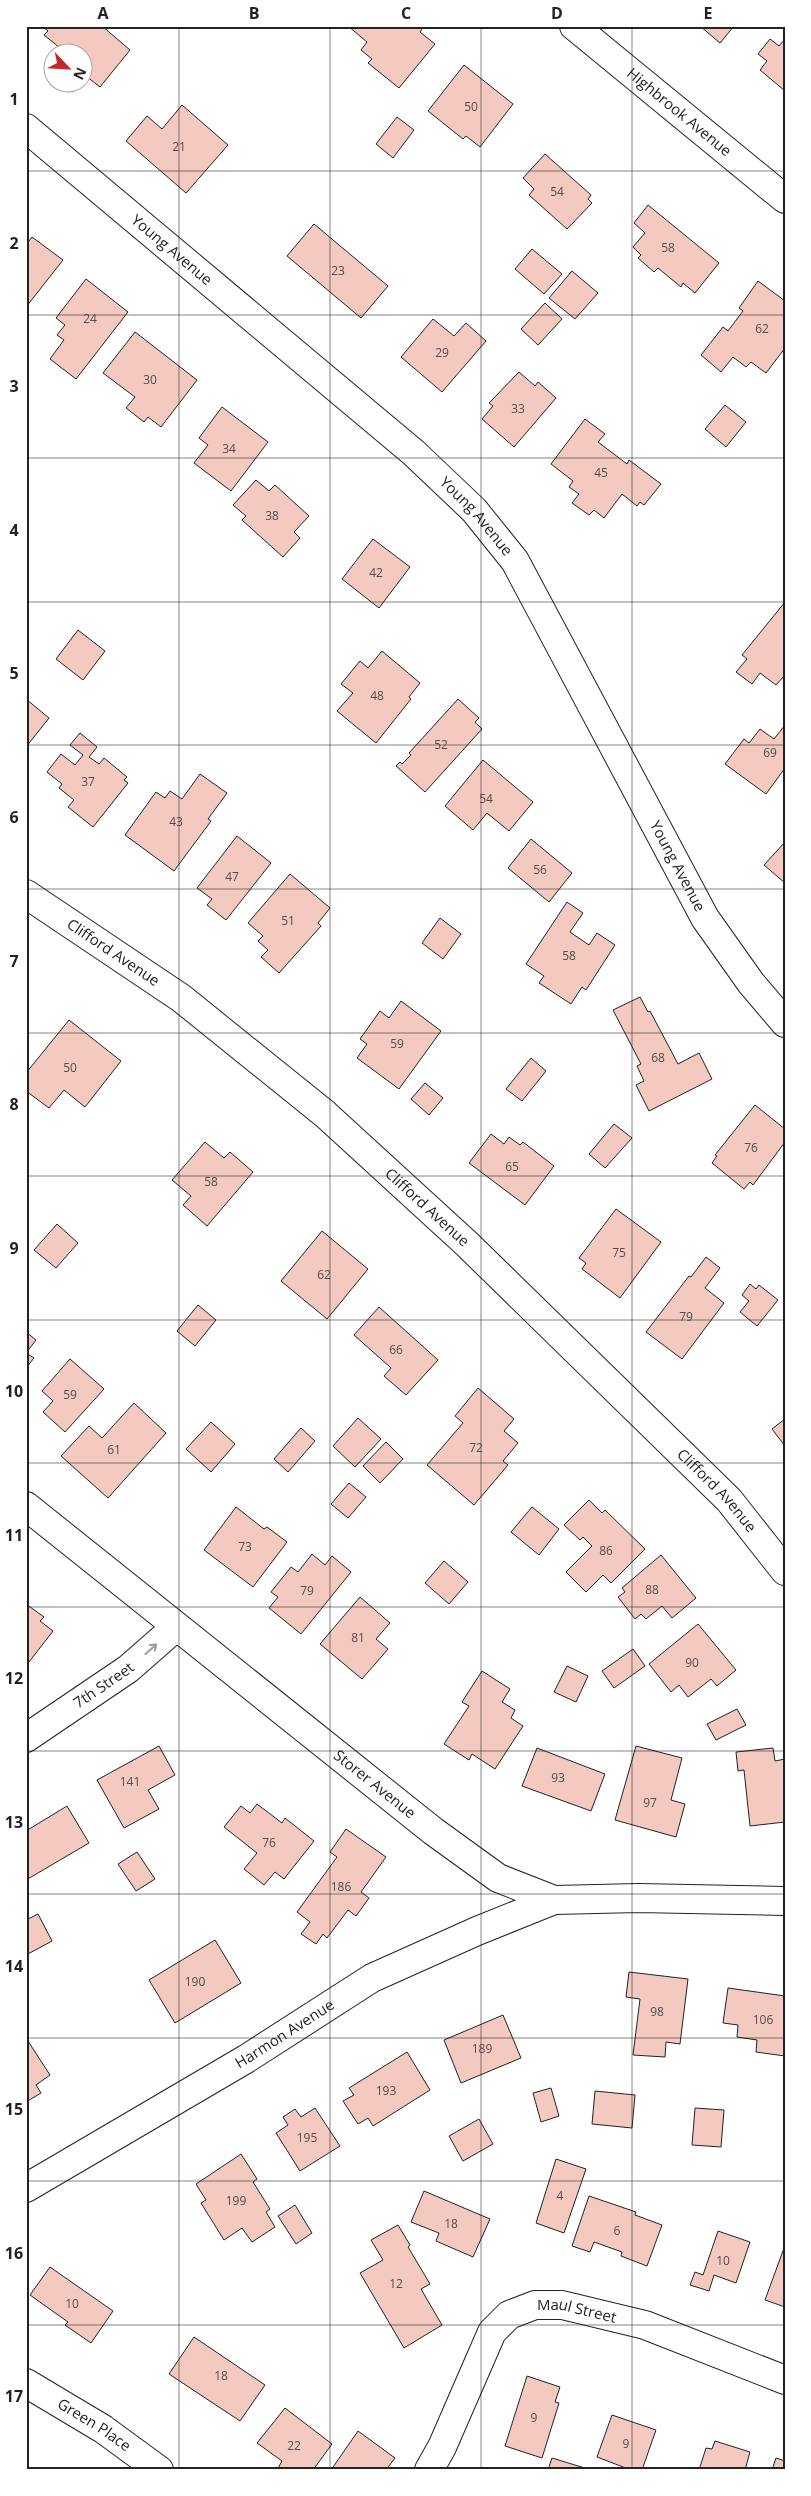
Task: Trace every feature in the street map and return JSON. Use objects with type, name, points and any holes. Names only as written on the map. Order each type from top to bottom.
[{"type":"street","name":"Highbrook Avenue","points":[[574,26],[785,199]]},
{"type":"street","name":"Young Avenue","points":[[26,128],[414,453],[474,510],[515,561],[705,918],[751,983],[785,1023]]},
{"type":"street","name":"Clifford Avenue","points":[[26,894],[181,998],[326,1114],[467,1244],[729,1500],[785,1571]]},
{"type":"street","name":"Storer Avenue","points":[[26,1506],[447,1842],[498,1878],[554,1900],[638,1898],[785,1901]]},
{"type":"street","name":"7th Street","points":[[26,1738],[128,1669],[176,1627]]},
{"type":"street","name":"Harmon Avenue","points":[[26,2188],[246,2059],[372,1978],[477,1930],[554,1900]]},
{"type":"street","name":"Maul Street","points":[[435,2459],[492,2332],[509,2314],[534,2305],[562,2304],[645,2325],[785,2380]]},
{"type":"street","name":"Green Place","points":[[26,2383],[103,2429],[159,2470]]},
{"type":"building","points":[[42,26],[102,26],[130,50],[100,87],[92,81],[92,42],[53,42],[44,35],[48,31]]},
{"type":"building","points":[[348,26],[424,26],[420,32],[435,44],[399,88],[368,63],[372,59],[361,50],[367,42]]},
{"type":"building","points":[[700,26],[734,26],[720,43]]},
{"type":"building","points":[[770,39],[779,46],[785,39],[785,91],[760,70],[767,61],[758,54]]},
{"type":"building","points":[[464,65],[513,104],[480,147],[466,136],[463,139],[428,111]]},
{"type":"building","points":[[182,105],[228,145],[186,193],[126,141],[147,116],[162,129]]},
{"type":"building","points":[[397,117],[414,130],[393,158],[376,144]]},
{"type":"building","points":[[545,154],[591,195],[588,199],[592,203],[567,229],[529,195],[534,189],[523,178]]},
{"type":"building","points":[[648,205],[719,263],[695,293],[683,283],[681,287],[658,268],[654,272],[638,258],[641,255],[633,247],[645,233],[634,223]]},
{"type":"building","points":[[314,224],[388,286],[361,318],[287,256]]},
{"type":"building","points":[[32,237],[63,260],[26,307],[26,245]]},
{"type":"building","points":[[532,249],[562,274],[544,294],[515,269]]},
{"type":"building","points":[[572,271],[598,293],[575,319],[549,298]]},
{"type":"building","points":[[86,279],[128,312],[76,379],[50,359],[64,340],[57,335],[65,325],[56,318]]},
{"type":"building","points":[[758,281],[785,301],[785,348],[766,373],[751,362],[746,367],[733,357],[721,372],[701,355],[723,327],[728,331],[743,311],[739,308]]},
{"type":"building","points":[[545,303],[562,319],[538,345],[521,329]]},
{"type":"building","points":[[433,319],[454,336],[466,323],[486,341],[442,392],[401,357]]},
{"type":"building","points":[[135,332],[197,380],[161,427],[148,417],[144,422],[126,408],[135,397],[103,373]]},
{"type":"building","points":[[519,372],[535,386],[538,382],[556,398],[514,447],[482,419],[493,406],[489,403]]},
{"type":"building","points":[[725,405],[746,422],[726,447],[705,429]]},
{"type":"building","points":[[222,407],[268,442],[231,491],[194,463],[208,445],[199,438]]},
{"type":"building","points":[[585,419],[605,434],[598,442],[627,464],[629,460],[661,484],[644,505],[640,502],[637,506],[622,494],[604,518],[594,510],[589,515],[572,503],[579,494],[569,487],[573,481],[551,464]]},
{"type":"building","points":[[256,480],[269,491],[275,485],[309,516],[294,532],[300,538],[283,557],[242,520],[246,516],[233,505]]},
{"type":"building","points":[[373,539],[410,567],[379,608],[342,579]]},
{"type":"building","points":[[785,602],[785,675],[776,685],[760,673],[752,684],[736,672],[747,659],[742,655]]},
{"type":"building","points":[[78,630],[105,651],[83,680],[56,659]]},
{"type":"building","points":[[382,651],[420,683],[409,697],[411,699],[376,743],[337,711],[353,693],[341,684],[360,661],[368,668]]},
{"type":"building","points":[[26,699],[49,718],[26,747]]},
{"type":"building","points":[[458,699],[479,718],[475,722],[482,729],[425,792],[396,766],[400,762],[402,764],[411,755],[409,753]]},
{"type":"building","points":[[785,725],[785,768],[766,794],[725,764],[744,739],[749,743],[760,729],[774,739]]},
{"type":"building","points":[[80,733],[97,747],[89,757],[99,764],[104,758],[127,777],[124,780],[128,783],[93,827],[68,807],[74,800],[59,788],[62,784],[47,772],[61,754],[75,765],[83,755],[70,745]]},
{"type":"building","points":[[483,760],[533,802],[509,831],[487,813],[473,830],[445,806]]},
{"type":"building","points":[[200,774],[227,793],[208,819],[211,821],[174,871],[125,835],[156,792],[165,798],[170,791],[182,799]]},
{"type":"building","points":[[237,836],[271,863],[226,920],[207,905],[212,899],[197,888]]},
{"type":"building","points":[[531,839],[572,873],[549,902],[508,868]]},
{"type":"building","points":[[785,842],[785,883],[764,865]]},
{"type":"building","points":[[290,874],[330,908],[318,923],[321,926],[279,973],[261,957],[268,950],[258,941],[263,936],[248,923]]},
{"type":"building","points":[[567,902],[583,913],[570,932],[589,945],[597,933],[615,945],[586,990],[582,987],[571,1004],[539,983],[544,976],[526,964]]},
{"type":"building","points":[[440,918],[461,934],[443,959],[422,943]]},
{"type":"building","points":[[640,997],[648,1012],[650,1011],[678,1064],[699,1053],[712,1079],[649,1111],[636,1085],[644,1081],[637,1066],[641,1064],[613,1010]]},
{"type":"building","points":[[401,1001],[441,1031],[399,1089],[357,1058],[367,1044],[360,1039],[380,1011],[389,1018]]},
{"type":"building","points":[[69,1020],[121,1061],[85,1107],[64,1090],[49,1108],[26,1091],[26,1073]]},
{"type":"building","points":[[531,1058],[546,1071],[522,1101],[506,1089]]},
{"type":"building","points":[[425,1083],[443,1098],[429,1115],[411,1099]]},
{"type":"building","points":[[755,1105],[785,1129],[785,1142],[753,1185],[750,1182],[744,1189],[712,1163],[717,1156],[715,1155]]},
{"type":"building","points":[[614,1124],[632,1138],[605,1168],[589,1154]]},
{"type":"building","points":[[491,1134],[504,1144],[509,1137],[520,1145],[523,1142],[554,1166],[525,1205],[469,1163]]},
{"type":"building","points":[[205,1142],[224,1158],[230,1152],[253,1172],[207,1226],[183,1205],[191,1196],[172,1180]]},
{"type":"building","points":[[616,1209],[661,1242],[620,1298],[582,1269],[586,1263],[579,1258]]},
{"type":"building","points":[[57,1224],[78,1243],[56,1268],[34,1250]]},
{"type":"building","points":[[322,1231],[368,1269],[327,1319],[281,1281]]},
{"type":"building","points":[[706,1257],[720,1268],[705,1288],[724,1303],[682,1359],[646,1332]]},
{"type":"building","points":[[750,1284],[756,1289],[759,1285],[778,1300],[757,1326],[740,1312],[749,1301],[742,1295]]},
{"type":"building","points":[[198,1305],[216,1320],[195,1346],[177,1331]]},
{"type":"building","points":[[379,1307],[438,1360],[406,1395],[384,1376],[391,1368],[354,1335]]},
{"type":"building","points":[[26,1332],[36,1340],[26,1353]]},
{"type":"building","points":[[26,1353],[34,1358],[26,1368]]},
{"type":"building","points":[[70,1359],[104,1389],[65,1432],[43,1412],[53,1401],[42,1391]]},
{"type":"building","points":[[478,1388],[514,1419],[504,1431],[518,1443],[503,1461],[508,1465],[474,1505],[427,1465],[463,1423],[455,1416]]},
{"type":"building","points":[[134,1403],[166,1433],[108,1498],[61,1456],[89,1426],[102,1438]]},
{"type":"building","points":[[358,1418],[381,1439],[355,1467],[333,1446]]},
{"type":"building","points":[[785,1419],[785,1446],[772,1429]]},
{"type":"building","points":[[211,1422],[235,1444],[211,1472],[186,1449]]},
{"type":"building","points":[[301,1428],[315,1441],[288,1472],[274,1459]]},
{"type":"building","points":[[386,1442],[403,1459],[380,1483],[363,1466]]},
{"type":"building","points":[[349,1483],[366,1497],[348,1518],[331,1504]]},
{"type":"building","points":[[589,1500],[602,1513],[605,1510],[645,1549],[611,1583],[603,1575],[586,1592],[566,1572],[592,1546],[583,1537],[580,1540],[564,1525]]},
{"type":"building","points":[[236,1507],[264,1529],[267,1527],[287,1542],[253,1587],[204,1550]]},
{"type":"building","points":[[532,1507],[559,1529],[539,1555],[511,1532]]},
{"type":"building","points":[[312,1554],[325,1565],[332,1556],[351,1572],[301,1634],[269,1608],[278,1597],[271,1592],[291,1567],[298,1572]]},
{"type":"building","points":[[661,1555],[696,1598],[672,1618],[662,1606],[646,1619],[641,1614],[635,1619],[618,1597],[625,1592],[622,1588]]},
{"type":"building","points":[[444,1561],[468,1582],[449,1604],[425,1583]]},
{"type":"building","points":[[360,1597],[390,1623],[376,1639],[388,1649],[362,1679],[320,1644]]},
{"type":"building","points":[[26,1604],[44,1617],[40,1621],[53,1631],[29,1662],[26,1660]]},
{"type":"building","points":[[698,1624],[736,1670],[717,1686],[711,1679],[688,1697],[679,1685],[671,1692],[649,1664]]},
{"type":"building","points":[[633,1649],[645,1666],[614,1688],[602,1671]]},
{"type":"building","points":[[567,1666],[588,1676],[576,1702],[554,1692]]},
{"type":"building","points":[[482,1671],[510,1689],[502,1702],[515,1710],[511,1718],[523,1726],[495,1769],[472,1754],[469,1760],[444,1744],[469,1706],[462,1702]]},
{"type":"building","points":[[737,1709],[746,1725],[716,1740],[707,1724]]},
{"type":"building","points":[[159,1746],[175,1775],[148,1790],[159,1809],[124,1828],[97,1780]]},
{"type":"building","points":[[636,1746],[682,1758],[671,1800],[685,1804],[676,1837],[615,1820]]},
{"type":"building","points":[[537,1748],[605,1774],[591,1811],[522,1786]]},
{"type":"building","points":[[773,1748],[775,1761],[785,1759],[785,1822],[750,1826],[744,1770],[738,1771],[736,1752]]},
{"type":"building","points":[[257,1804],[282,1823],[285,1818],[314,1841],[284,1879],[275,1872],[264,1885],[244,1869],[257,1853],[224,1827],[241,1806],[250,1813]]},
{"type":"building","points":[[67,1806],[89,1843],[26,1880],[26,1831]]},
{"type":"building","points":[[346,1829],[386,1857],[361,1892],[369,1898],[356,1916],[348,1910],[327,1938],[323,1934],[316,1944],[301,1934],[310,1922],[297,1912],[337,1857],[330,1852]]},
{"type":"building","points":[[137,1852],[155,1879],[136,1891],[118,1864]]},
{"type":"building","points":[[38,1914],[52,1941],[26,1955],[26,1920]]},
{"type":"building","points":[[215,1940],[241,1983],[175,2023],[149,1980]]},
{"type":"building","points":[[629,1972],[688,1979],[680,2044],[666,2042],[665,2057],[633,2055],[640,1999],[626,1997]]},
{"type":"building","points":[[728,1988],[785,1996],[785,2056],[756,2052],[757,2040],[737,2037],[738,2025],[723,2023]]},
{"type":"building","points":[[503,2015],[521,2058],[461,2083],[444,2040]]},
{"type":"building","points":[[26,2038],[50,2075],[36,2085],[41,2093],[26,2102]]},
{"type":"building","points":[[407,2052],[430,2090],[373,2126],[368,2118],[358,2124],[343,2101],[354,2095],[349,2088]]},
{"type":"building","points":[[551,2088],[559,2116],[541,2122],[533,2093]]},
{"type":"building","points":[[595,2091],[635,2095],[632,2128],[592,2124]]},
{"type":"building","points":[[315,2108],[340,2146],[300,2171],[276,2133],[288,2125],[283,2117],[295,2109],[301,2117]]},
{"type":"building","points":[[695,2108],[724,2110],[721,2147],[692,2145]]},
{"type":"building","points":[[479,2119],[493,2144],[463,2161],[449,2136]]},
{"type":"building","points":[[241,2154],[257,2179],[253,2182],[270,2209],[266,2212],[275,2227],[252,2242],[242,2228],[224,2240],[201,2203],[206,2200],[196,2184]]},
{"type":"building","points":[[556,2159],[586,2169],[564,2233],[536,2223]]},
{"type":"building","points":[[424,2191],[490,2219],[473,2257],[436,2241],[439,2233],[411,2222]]},
{"type":"building","points":[[589,2196],[636,2212],[635,2215],[662,2225],[647,2266],[621,2256],[622,2252],[594,2242],[590,2252],[572,2246]]},
{"type":"building","points":[[295,2205],[312,2233],[296,2244],[278,2216]]},
{"type":"building","points":[[398,2225],[410,2245],[408,2247],[430,2284],[421,2289],[442,2325],[404,2348],[360,2273],[383,2260],[371,2240]]},
{"type":"building","points":[[718,2231],[750,2242],[736,2283],[714,2275],[709,2291],[690,2285],[695,2272],[703,2275]]},
{"type":"building","points":[[785,2248],[785,2307],[765,2300]]},
{"type":"building","points":[[50,2267],[113,2311],[91,2343],[65,2325],[68,2322],[30,2295]]},
{"type":"building","points":[[194,2337],[265,2385],[240,2421],[169,2374]]},
{"type":"building","points":[[527,2376],[560,2387],[555,2402],[559,2403],[542,2458],[505,2446]]},
{"type":"building","points":[[285,2408],[332,2444],[313,2470],[277,2470],[282,2461],[257,2443]]},
{"type":"building","points":[[612,2415],[656,2430],[642,2470],[631,2470],[597,2457]]},
{"type":"building","points":[[358,2431],[395,2458],[386,2470],[331,2470]]},
{"type":"building","points":[[715,2441],[750,2452],[745,2470],[699,2470],[706,2448],[712,2449]]},
{"type":"building","points":[[552,2458],[588,2469],[548,2470]]},
{"type":"building","points":[[776,2458],[785,2461],[785,2470],[772,2470]]}]
